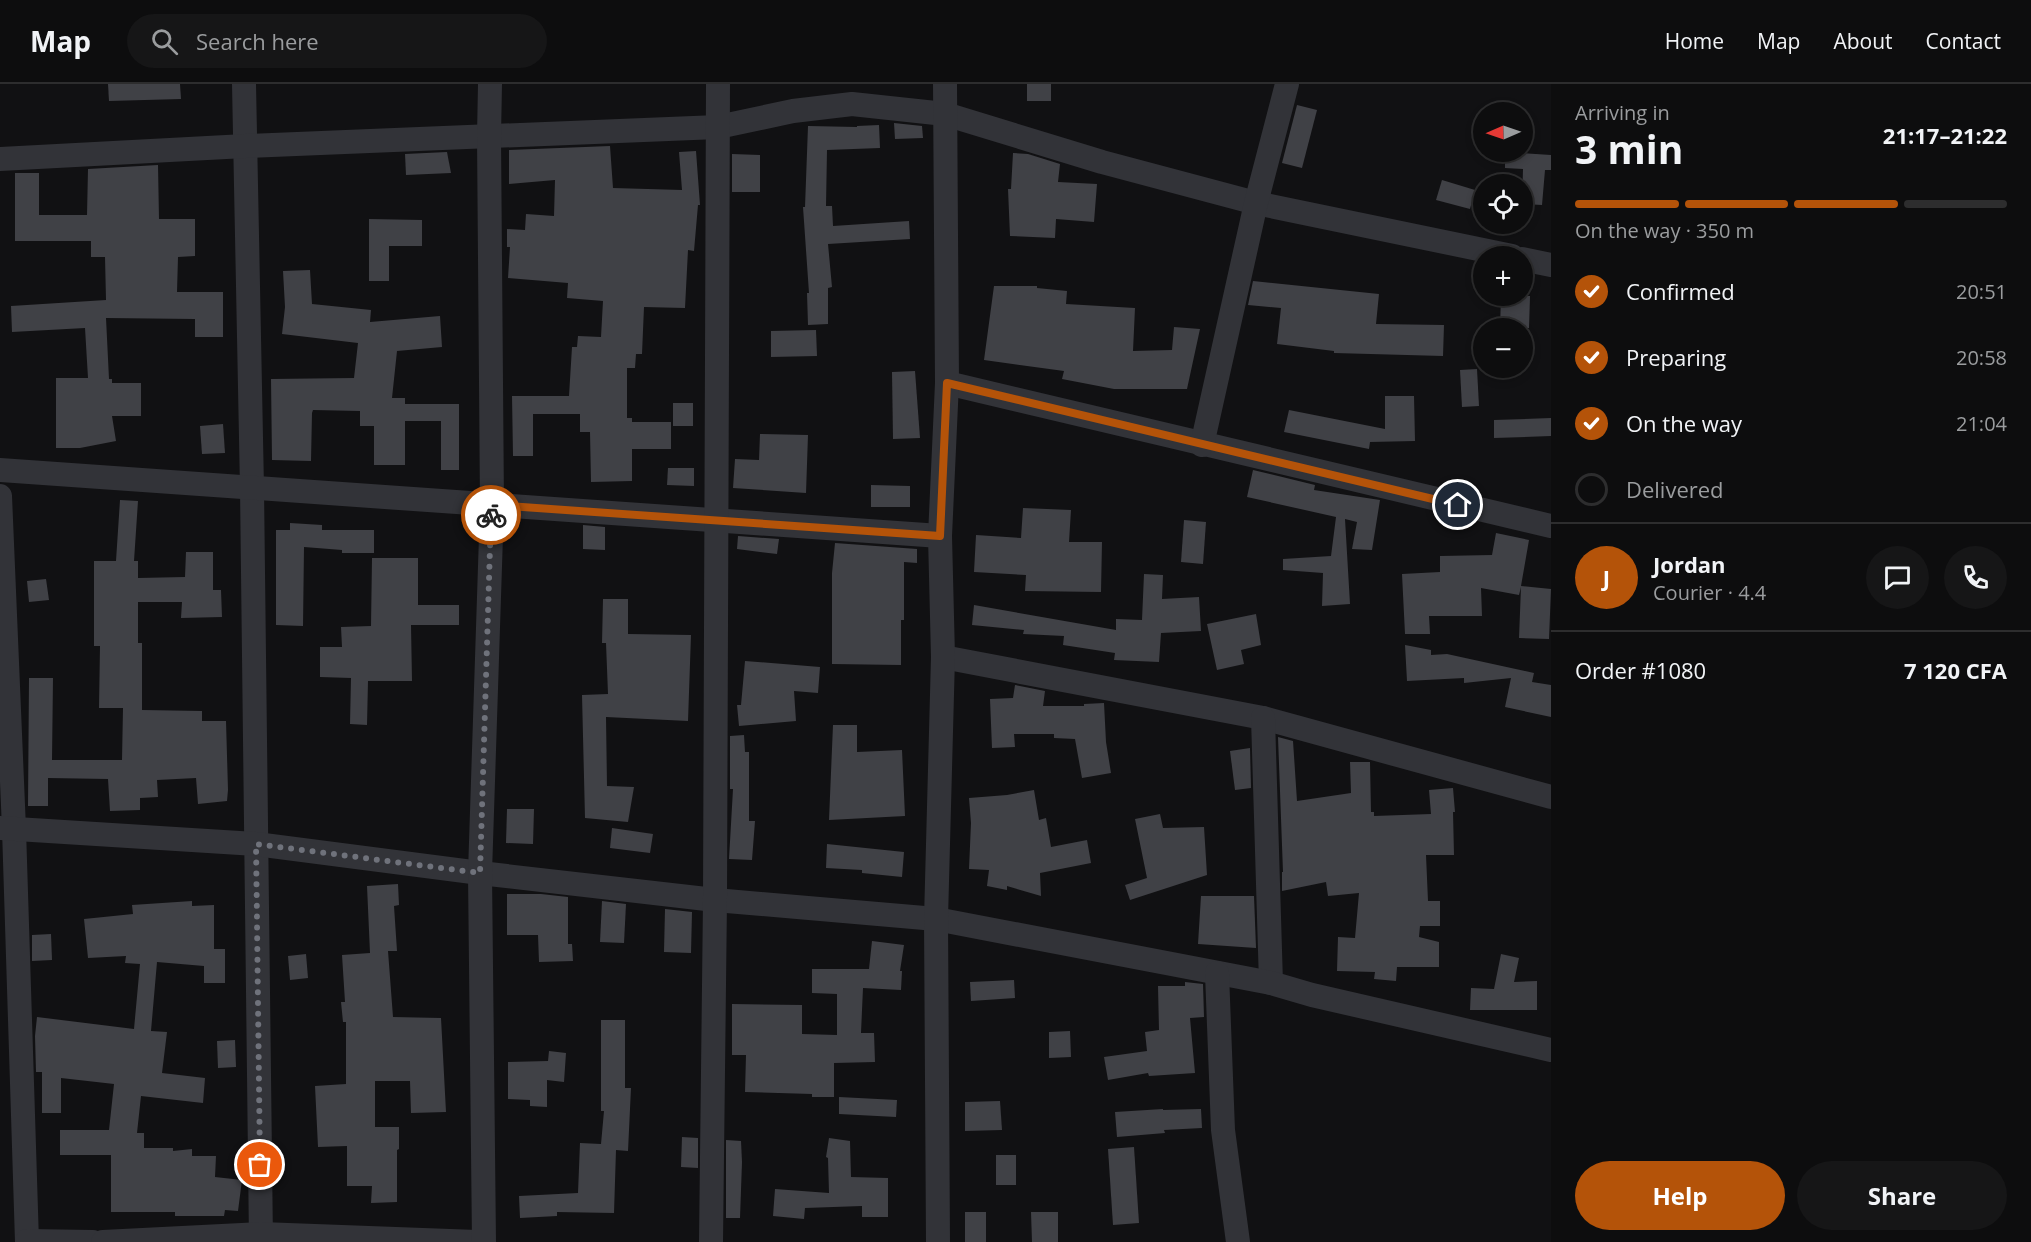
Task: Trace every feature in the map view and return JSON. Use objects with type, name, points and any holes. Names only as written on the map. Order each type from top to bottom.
[{"type":"street","points":[[244,84],[252,488],[261,1238]]},
{"type":"street","points":[[484,1242],[480,873],[492,505],[490,84]]},
{"type":"street","points":[[711,1242],[715,900],[718,84]]},
{"type":"street","points":[[938,1242],[936,919],[943,657],[940,536],[947,383],[945,84]]},
{"type":"street","points":[[1202,445],[1256,202],[1287,84]]},
{"type":"street","points":[[0,159],[245,146],[718,127],[793,111],[852,104],[945,114],[1102,162],[1256,202],[1473,248]]},
{"type":"street","points":[[1533,261],[1551,265]]},
{"type":"street","points":[[947,383],[1551,526]]},
{"type":"street","points":[[0,470],[940,536]]},
{"type":"street","points":[[0,496],[7,829],[27,1242],[93,1242]]},
{"type":"street","points":[[943,657],[1263,718],[1551,797]]},
{"type":"street","points":[[1263,718],[1271,983]]},
{"type":"street","points":[[7,829],[256,844],[715,900],[936,919],[1271,983],[1312,995],[1551,1050]]},
{"type":"street","points":[[1217,973],[1223,1130],[1238,1242]]},
{"type":"street","points":[[103,1242],[261,1238],[477,1242]]},
{"type":"building","points":[[108,84],[180,84],[181,99],[109,101]]},
{"type":"building","points":[[1027,84],[1051,84],[1051,101],[1027,101]]},
{"type":"building","points":[[1297,105],[1317,110],[1302,168],[1282,163]]},
{"type":"building","points":[[894,123],[922,126],[923,138],[895,139]]},
{"type":"building","points":[[879,125],[880,148],[827,150],[826,206],[832,206],[833,226],[909,221],[910,239],[828,244],[832,287],[828,288],[828,324],[808,325],[807,293],[809,293],[803,207],[805,207],[808,126]]},
{"type":"building","points":[[610,146],[613,188],[682,190],[679,152],[696,151],[700,205],[698,205],[694,251],[688,250],[685,308],[644,307],[642,354],[636,354],[635,368],[627,368],[627,418],[632,418],[632,422],[671,422],[671,449],[632,449],[632,481],[591,482],[590,432],[580,432],[580,414],[533,414],[533,456],[513,456],[512,396],[569,396],[572,347],[577,347],[578,336],[601,337],[603,301],[567,298],[568,283],[508,278],[510,247],[507,247],[507,229],[525,230],[526,214],[554,216],[555,180],[509,184],[509,150]]},
{"type":"building","points":[[447,152],[451,173],[406,175],[405,154]]},
{"type":"building","points":[[1013,153],[1028,154],[1060,164],[1058,182],[1097,184],[1094,222],[1056,219],[1055,238],[1010,236],[1008,189],[1011,189]]},
{"type":"building","points":[[732,154],[760,155],[760,192],[732,192]]},
{"type":"building","points":[[1533,154],[1551,155],[1551,170],[1545,170],[1542,205],[1533,205],[1533,174],[1523,174],[1523,169],[1505,168],[1505,162],[1533,162]]},
{"type":"building","points":[[158,165],[159,219],[195,219],[195,256],[178,257],[177,292],[223,292],[223,337],[195,337],[195,319],[106,318],[109,379],[112,379],[112,383],[141,383],[141,416],[112,416],[116,441],[80,448],[56,448],[56,378],[88,378],[85,328],[12,332],[11,306],[106,300],[105,257],[91,257],[91,241],[15,241],[15,173],[39,173],[39,215],[87,215],[88,169]]},
{"type":"building","points":[[1442,180],[1473,189],[1470,209],[1436,200]]},
{"type":"building","points":[[369,219],[422,220],[422,246],[389,246],[389,281],[369,281]]},
{"type":"building","points":[[310,270],[312,304],[371,310],[370,322],[440,316],[442,347],[397,351],[392,398],[405,398],[405,404],[459,404],[459,470],[441,470],[441,421],[405,421],[405,465],[374,465],[374,426],[360,426],[360,411],[313,410],[311,461],[272,460],[271,379],[354,378],[358,343],[282,334],[285,307],[283,271]]},
{"type":"building","points":[[1253,281],[1379,294],[1376,324],[1444,325],[1443,356],[1334,353],[1334,351],[1277,344],[1281,308],[1248,305]]},
{"type":"building","points":[[994,286],[1037,286],[1037,288],[1067,291],[1066,304],[1135,308],[1133,351],[1172,350],[1174,327],[1200,329],[1187,389],[1114,389],[1062,379],[1064,371],[984,360]]},
{"type":"building","points":[[1501,306],[1530,306],[1529,318],[1500,318]]},
{"type":"building","points":[[816,330],[817,356],[771,357],[771,331]]},
{"type":"building","points":[[1473,369],[1473,378],[1477,378],[1479,406],[1462,407],[1460,370]]},
{"type":"building","points":[[915,371],[920,438],[893,439],[892,372]]},
{"type":"building","points":[[1385,396],[1414,396],[1415,441],[1370,442],[1369,449],[1284,432],[1289,410],[1385,429]]},
{"type":"building","points":[[673,403],[693,403],[693,426],[673,426]]},
{"type":"building","points":[[1551,418],[1551,436],[1494,438],[1494,420]]},
{"type":"building","points":[[223,424],[225,453],[202,454],[200,426]]},
{"type":"building","points":[[760,434],[808,435],[806,493],[733,488],[735,459],[759,460]]},
{"type":"building","points":[[668,468],[694,468],[694,486],[667,485]]},
{"type":"building","points":[[1253,470],[1315,485],[1314,490],[1380,500],[1372,550],[1352,549],[1357,522],[1345,519],[1350,604],[1322,606],[1323,573],[1283,570],[1283,559],[1331,556],[1336,517],[1247,497]]},
{"type":"building","points":[[871,485],[910,486],[910,507],[871,507]]},
{"type":"building","points":[[120,500],[138,501],[134,561],[138,561],[138,578],[185,577],[186,552],[213,552],[213,590],[221,590],[222,617],[181,618],[182,602],[138,602],[138,643],[142,643],[142,710],[202,711],[202,721],[226,721],[227,801],[198,804],[196,778],[157,780],[158,797],[140,798],[140,810],[110,811],[108,779],[48,778],[48,806],[28,806],[29,678],[53,678],[52,760],[122,760],[123,708],[99,708],[100,646],[94,646],[94,561],[116,561]]},
{"type":"building","points":[[1023,508],[1071,510],[1069,542],[1102,542],[1101,592],[1025,591],[1026,575],[974,572],[976,535],[1021,538]]},
{"type":"building","points":[[1184,520],[1206,522],[1203,564],[1181,562]]},
{"type":"building","points":[[290,523],[322,525],[322,530],[374,530],[374,553],[342,553],[342,550],[304,547],[303,626],[276,625],[276,530],[290,530]]},
{"type":"building","points":[[583,525],[605,527],[605,550],[583,549]]},
{"type":"building","points":[[1496,533],[1529,540],[1521,586],[1551,589],[1549,639],[1519,638],[1521,587],[1519,595],[1481,588],[1482,616],[1429,616],[1430,634],[1405,634],[1402,574],[1440,572],[1440,556],[1492,555]]},
{"type":"building","points":[[738,536],[779,539],[777,554],[737,549]]},
{"type":"building","points":[[835,543],[917,549],[917,563],[904,562],[901,665],[832,664],[832,573]]},
{"type":"building","points":[[372,558],[418,558],[418,605],[459,605],[459,625],[411,625],[412,681],[368,681],[367,725],[350,724],[351,678],[320,677],[320,647],[342,647],[341,627],[371,626]]},
{"type":"building","points":[[1144,574],[1163,575],[1162,599],[1199,597],[1201,631],[1161,633],[1159,662],[1114,660],[1115,653],[1063,645],[1064,636],[1023,634],[1024,630],[972,625],[974,605],[1116,630],[1116,619],[1142,620]]},
{"type":"building","points":[[46,579],[49,600],[29,602],[27,581]]},
{"type":"building","points":[[603,599],[628,599],[628,634],[691,635],[688,721],[606,717],[607,786],[634,787],[628,822],[585,818],[582,695],[608,694],[606,643],[602,643]]},
{"type":"building","points":[[1256,614],[1261,645],[1241,650],[1244,664],[1217,670],[1207,624]]},
{"type":"building","points":[[1405,645],[1431,650],[1431,655],[1447,654],[1534,673],[1532,682],[1551,685],[1551,717],[1505,707],[1511,678],[1464,683],[1464,678],[1407,681]]},
{"type":"building","points":[[745,661],[820,667],[818,693],[794,691],[796,721],[739,726],[737,705],[741,705]]},
{"type":"building","points":[[1015,685],[1045,691],[1043,706],[1084,706],[1084,704],[1104,703],[1106,742],[1111,773],[1082,778],[1075,739],[1054,738],[1054,734],[1014,734],[1015,747],[992,748],[990,699],[1013,698]]},
{"type":"building","points":[[833,725],[857,725],[857,752],[902,750],[905,816],[829,820]]},
{"type":"building","points":[[744,735],[745,752],[749,752],[749,821],[755,821],[752,860],[729,859],[733,789],[730,789],[730,736]]},
{"type":"building","points":[[1278,737],[1293,741],[1297,801],[1351,793],[1350,762],[1370,762],[1371,812],[1374,812],[1374,816],[1431,814],[1429,790],[1453,788],[1454,855],[1426,855],[1428,901],[1440,901],[1440,926],[1420,926],[1419,937],[1439,942],[1439,967],[1397,967],[1396,981],[1374,979],[1375,972],[1337,971],[1338,937],[1355,938],[1359,893],[1328,896],[1326,882],[1282,891]]},
{"type":"building","points":[[1250,748],[1251,788],[1235,790],[1230,751]]},
{"type":"building","points":[[1034,790],[1039,820],[1046,818],[1051,847],[1087,840],[1091,863],[1040,873],[1041,896],[1007,886],[1007,890],[987,886],[989,870],[969,869],[971,823],[969,798]]},
{"type":"building","points":[[507,809],[534,809],[533,844],[506,843]]},
{"type":"building","points":[[1160,814],[1163,828],[1204,827],[1207,875],[1130,900],[1125,885],[1147,878],[1135,819]]},
{"type":"building","points":[[612,828],[653,834],[650,853],[610,848]]},
{"type":"building","points":[[827,844],[904,852],[902,877],[862,873],[862,870],[826,868]]},
{"type":"building","points":[[398,884],[399,905],[394,906],[397,951],[388,951],[393,1017],[441,1018],[446,1112],[411,1113],[410,1081],[375,1081],[375,1127],[399,1127],[399,1149],[397,1150],[397,1202],[371,1203],[372,1186],[347,1186],[347,1146],[318,1147],[315,1086],[346,1084],[346,1022],[343,1022],[341,1002],[345,1002],[342,955],[370,953],[367,886]]},
{"type":"building","points":[[507,894],[568,897],[568,944],[572,944],[573,961],[539,962],[538,935],[507,935]]},
{"type":"building","points":[[1201,896],[1254,896],[1256,948],[1198,944]]},
{"type":"building","points":[[192,901],[192,906],[214,905],[214,949],[225,949],[225,983],[204,983],[204,966],[157,962],[151,1031],[167,1032],[162,1073],[205,1078],[203,1103],[141,1096],[137,1133],[144,1133],[144,1148],[173,1148],[173,1151],[192,1149],[192,1156],[216,1156],[215,1177],[242,1180],[238,1211],[225,1210],[224,1216],[175,1216],[175,1212],[111,1212],[111,1155],[60,1155],[60,1130],[109,1130],[114,1084],[61,1078],[61,1113],[42,1113],[42,1072],[36,1072],[37,1017],[134,1029],[140,964],[125,963],[126,956],[88,958],[84,919],[133,914],[132,905]]},
{"type":"building","points":[[602,901],[626,904],[624,943],[600,942]]},
{"type":"building","points":[[665,909],[692,912],[691,953],[664,952]]},
{"type":"building","points":[[51,934],[52,960],[32,961],[32,935]]},
{"type":"building","points":[[872,941],[904,945],[900,971],[902,971],[901,990],[863,988],[861,1033],[874,1033],[875,1062],[834,1063],[834,1097],[745,1092],[746,1055],[732,1055],[732,1004],[802,1005],[802,1034],[837,1035],[837,994],[812,993],[812,969],[869,969]]},
{"type":"building","points":[[306,954],[308,978],[290,980],[288,956]]},
{"type":"building","points":[[1501,954],[1519,958],[1514,982],[1537,981],[1537,1010],[1470,1010],[1471,988],[1494,989]]},
{"type":"building","points":[[1014,980],[1015,998],[971,1001],[970,982]]},
{"type":"building","points":[[1185,982],[1203,984],[1204,1017],[1190,1018],[1195,1073],[1149,1076],[1148,1073],[1108,1080],[1104,1057],[1147,1051],[1145,1032],[1159,1030],[1158,986],[1185,986]]},
{"type":"building","points":[[601,1020],[625,1020],[625,1088],[631,1088],[628,1151],[616,1150],[614,1213],[557,1212],[557,1216],[520,1218],[519,1196],[578,1193],[580,1143],[601,1144],[604,1111],[601,1111]]},
{"type":"building","points":[[1070,1031],[1071,1057],[1049,1058],[1049,1032]]},
{"type":"building","points":[[235,1040],[236,1067],[218,1068],[217,1041]]},
{"type":"building","points":[[549,1051],[566,1053],[564,1082],[547,1080],[547,1107],[530,1106],[530,1100],[508,1099],[508,1062],[548,1061]]},
{"type":"building","points":[[839,1097],[897,1100],[896,1117],[839,1114]]},
{"type":"building","points":[[1000,1101],[1002,1130],[965,1131],[965,1102]]},
{"type":"building","points":[[1201,1109],[1202,1128],[1164,1130],[1165,1133],[1117,1137],[1115,1112]]},
{"type":"building","points":[[682,1137],[698,1138],[698,1168],[681,1167]]},
{"type":"building","points":[[829,1138],[850,1141],[851,1177],[888,1178],[888,1217],[862,1217],[862,1206],[805,1208],[804,1219],[773,1216],[775,1189],[829,1193],[828,1158],[826,1157]]},
{"type":"building","points":[[726,1140],[741,1141],[740,1218],[726,1218]]},
{"type":"building","points":[[1134,1147],[1139,1223],[1113,1225],[1108,1149]]},
{"type":"building","points":[[996,1155],[1016,1155],[1016,1185],[996,1185]]},
{"type":"building","points":[[965,1212],[986,1212],[986,1242],[965,1242]]},
{"type":"building","points":[[1031,1212],[1058,1212],[1058,1242],[1032,1242]]},
{"type":"way so far","points":[[260,1165],[256,844],[480,873],[491,515]]},
{"type":"route","points":[[491,515],[492,505],[940,536],[947,383],[1458,505]]}]
